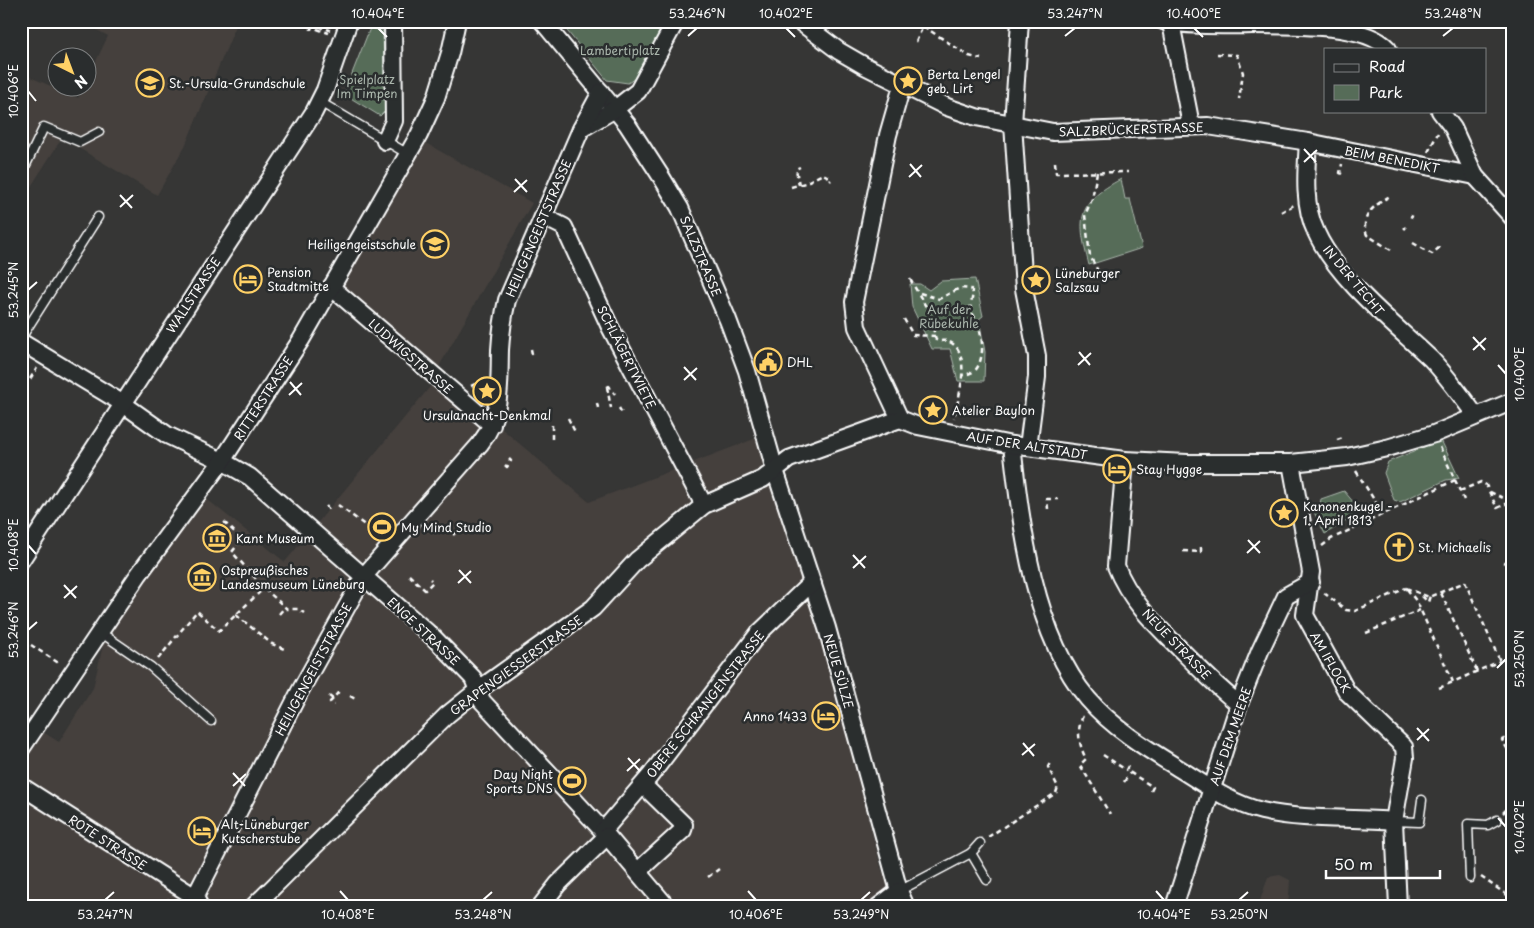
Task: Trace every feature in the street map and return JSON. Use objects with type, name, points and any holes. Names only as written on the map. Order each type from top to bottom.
[{"type":"street","points":[[385,140],[394,121],[393,21]]},
{"type":"street","name":"RITTERSTRASSE","points":[[21,749],[159,544],[222,461],[276,382],[409,155],[436,98],[450,54],[457,21]]},
{"type":"street","name":"SALZSTRASSE","points":[[542,21],[615,109],[680,208],[744,362],[766,438]]},
{"type":"street","points":[[581,129],[615,109],[638,91],[676,21]]},
{"type":"street","name":"SALZBRÜCKERSTRASSE","points":[[800,21],[839,51],[902,86],[976,117],[1053,132],[1191,125],[1308,142]]},
{"type":"street","points":[[1020,21],[1013,124],[1024,288],[1037,356],[1037,377],[1020,446],[1020,511],[1043,614],[1066,665],[1093,704],[1131,737],[1212,789],[1260,810],[1286,816],[1394,820],[1398,907]]},
{"type":"street","points":[[1191,125],[1167,22],[1352,30],[1376,38],[1387,48]]},
{"type":"street","name":"WALLSTRASSE","points":[[21,560],[320,102],[346,31]]},
{"type":"street","points":[[775,470],[788,459],[900,419],[857,327],[854,302],[888,135],[902,86]]},
{"type":"street","name":"HEILIGENGEISTSTRASSE","points":[[197,902],[300,691],[364,576],[480,444],[492,425],[499,398],[502,326],[507,300],[581,129],[601,92]]},
{"type":"street","points":[[1443,115],[1475,176],[1513,218]]},
{"type":"street","name":"BEIM BENEDIKT","points":[[1308,142],[1475,176]]},
{"type":"street","name":"IN DER TECHT","points":[[1308,142],[1307,204],[1316,232],[1323,245],[1364,296],[1432,360],[1476,416]]},
{"type":"street","name":"SCHLÄGERTWIETE","points":[[544,217],[564,227],[610,327],[704,505]]},
{"type":"street","name":"LUDWIGSTRASSE","points":[[332,287],[492,425]]},
{"type":"street","name":"ENGE STRASSE","points":[[21,342],[122,403],[167,435],[222,461],[250,477],[364,576],[434,638],[473,678],[482,701],[605,833],[667,907]]},
{"type":"street","name":"AUF DER ALTSTADT","points":[[900,419],[918,426],[1020,446],[1125,460],[1187,463],[1291,463],[1348,457],[1434,434],[1513,401]]},
{"type":"street","name":"NEUE SÜLZE","points":[[766,438],[812,580],[842,681],[899,891],[906,907]]},
{"type":"street","name":"NEUE STRASSE","points":[[1125,460],[1116,566],[1119,573],[1133,598],[1151,620],[1224,692],[1239,704]]},
{"type":"street","points":[[1291,463],[1311,577]]},
{"type":"street","name":"GRAPENGIESSERSTRASSE","points":[[253,907],[447,715],[478,690],[593,608],[637,560],[704,505],[763,479],[775,470]]},
{"type":"street","name":"AUF DEM MEERE","points":[[1174,907],[1239,704],[1260,651],[1286,596],[1311,577]]},
{"type":"street","name":"AM IFLOCK","points":[[1311,577],[1305,615],[1338,678],[1357,703],[1404,747],[1405,758],[1394,820]]},
{"type":"street","name":"OBERE SCHRANGENSTRASSE","points":[[540,907],[558,884],[605,833],[758,634],[812,580]]},
{"type":"street","points":[[638,871],[684,830],[684,825],[643,784]]},
{"type":"street","name":"ROTE STRASSE","points":[[21,786],[197,902]]},
{"type":"street","points":[[878,907],[899,891]]},
{"type":"lane","points":[[320,102],[409,155]]},
{"type":"lane","points":[[21,175],[45,124],[80,142],[99,132]]},
{"type":"lane","points":[[21,338],[98,217]]},
{"type":"lane","points":[[100,632],[152,667],[210,721]]},
{"type":"lane","points":[[1394,820],[1420,822],[1422,800]]},
{"type":"lane","points":[[1469,874],[1468,824],[1488,825],[1497,820]]},
{"type":"lane","points":[[899,891],[971,853],[980,842]]},
{"type":"lane","points":[[971,853],[988,880]]},
{"type":"path","points":[[908,21],[923,26],[969,56],[981,59]]},
{"type":"path","points":[[916,42],[924,21]]},
{"type":"path","points":[[313,22],[312,24],[346,31]]},
{"type":"path","points":[[311,30],[311,27],[346,31]]},
{"type":"path","points":[[1217,54],[1236,55],[1243,73],[1239,99]]},
{"type":"path","points":[[1422,166],[1443,115]]},
{"type":"path","points":[[1429,138],[1432,141]]},
{"type":"path","points":[[1055,162],[1056,173],[1128,172]]},
{"type":"path","points":[[799,185],[796,169],[800,167]]},
{"type":"path","points":[[1097,172],[1092,199],[1084,215],[1090,256],[1098,271]]},
{"type":"path","points":[[791,187],[822,174],[831,180]]},
{"type":"path","points":[[1391,250],[1367,235],[1365,223],[1370,210],[1392,196]]},
{"type":"path","points":[[1382,244],[1385,238]]},
{"type":"path","points":[[1413,243],[1432,254],[1442,245]]},
{"type":"path","points":[[910,280],[929,312],[935,336],[939,341],[948,341],[956,348],[964,368],[951,432]]},
{"type":"path","points":[[920,294],[939,299],[960,288],[972,289],[970,310],[978,322],[982,351],[978,368],[972,373],[963,375]]},
{"type":"path","points":[[904,319],[913,335],[935,336]]},
{"type":"path","points":[[531,349],[532,354]]},
{"type":"path","points":[[448,388],[474,386],[486,379],[500,366]]},
{"type":"path","points":[[611,408],[608,386],[614,392]]},
{"type":"path","points":[[597,403],[598,408]]},
{"type":"path","points":[[619,408],[622,413]]},
{"type":"path","points":[[568,418],[576,434]]},
{"type":"path","points":[[552,424],[552,440]]},
{"type":"path","points":[[1337,440],[1342,438]]},
{"type":"path","points":[[1439,445],[1464,500]]},
{"type":"path","points":[[1348,457],[1383,514]]},
{"type":"path","points":[[504,465],[507,467],[511,461],[509,459]]},
{"type":"path","points":[[1317,550],[1332,539],[1455,480]]},
{"type":"path","points":[[1460,491],[1481,482],[1486,485],[1496,508],[1512,502]]},
{"type":"path","points":[[1489,491],[1512,502]]},
{"type":"path","points":[[1048,510],[1048,500],[1058,499]]},
{"type":"path","points":[[338,505],[366,526]]},
{"type":"path","points":[[326,506],[331,512]]},
{"type":"path","points":[[224,522],[242,539],[232,552],[264,588],[285,608],[298,608],[304,613]]},
{"type":"path","points":[[453,535],[462,526],[460,523]]},
{"type":"path","points":[[1182,551],[1201,552],[1201,545]]},
{"type":"path","points":[[1513,559],[1503,562],[1513,566]]},
{"type":"path","points":[[409,575],[426,590],[433,582],[430,579]]},
{"type":"path","points":[[1406,588],[1422,596],[1428,602],[1430,601],[1429,597],[1465,582],[1500,661]]},
{"type":"path","points":[[152,667],[197,611],[219,631],[264,588]]},
{"type":"path","points":[[1325,593],[1346,610],[1355,611],[1406,588]]},
{"type":"path","points":[[1406,588],[1420,610],[1453,682]]},
{"type":"path","points":[[1441,593],[1478,672]]},
{"type":"path","points":[[279,614],[285,608]]},
{"type":"path","points":[[1366,633],[1420,610]]},
{"type":"path","points":[[236,615],[272,644],[284,649]]},
{"type":"path","points":[[31,645],[72,672]]},
{"type":"path","points":[[1440,688],[1500,661],[1513,658]]},
{"type":"path","points":[[334,705],[330,702],[340,690]]},
{"type":"path","points":[[329,696],[333,699]]},
{"type":"path","points":[[350,696],[357,700]]},
{"type":"path","points":[[1093,704],[1078,726],[1080,748],[1086,759],[1080,765],[1110,814]]},
{"type":"path","points":[[1513,735],[1502,740],[1513,758]]},
{"type":"path","points":[[1076,750],[1080,748]]},
{"type":"path","points":[[1103,755],[1151,784],[1153,787],[1151,791]]},
{"type":"path","points":[[980,842],[1056,793],[1058,787],[1048,767],[1050,763]]},
{"type":"path","points":[[1126,770],[1128,766]]},
{"type":"path","points":[[1124,782],[1130,773]]},
{"type":"path","points":[[708,877],[719,869]]},
{"type":"path","points":[[1469,874],[1513,899]]},
{"type":"path","points":[[1505,894],[1508,890]]},
{"type":"path","points":[[1436,904],[1440,906],[1448,904],[1448,907]]},
{"type":"shaded area","points":[[101,21],[238,21],[185,146],[157,195],[62,138],[21,202],[21,73],[48,85],[48,98],[98,98],[98,57],[108,36],[97,30]]},
{"type":"shaded area","name":"Heiligengeistschule","points":[[422,141],[532,203],[437,370],[338,285]]},
{"type":"shaded area","points":[[439,376],[589,502],[762,436],[812,594],[881,868],[899,907],[21,907],[21,756],[38,729],[59,742],[93,688],[107,628],[203,496],[285,562]]},
{"type":"shaded area","points":[[1280,875],[1290,880],[1288,907],[1258,907],[1268,877]]},
{"type":"green space","name":"Lambertiplatz","points":[[559,21],[669,21],[638,76],[628,83],[607,80]]},
{"type":"green space","name":"Spielplatz Im Timpen","points":[[370,28],[383,31],[385,111],[380,116],[344,94]]},
{"type":"green space","points":[[1121,179],[1125,199],[1130,199],[1142,248],[1089,265],[1083,236],[1082,224],[1084,214],[1095,196]]},
{"type":"green space","name":"Auf der Rübekuhle","points":[[975,279],[983,316],[979,319],[985,352],[984,381],[958,381],[950,349],[932,349],[912,307],[910,284],[920,284],[929,290],[941,281]]},
{"type":"green space","points":[[1441,440],[1459,478],[1446,480],[1400,502],[1394,500],[1384,473],[1388,462]]},
{"type":"green space","points":[[1344,491],[1360,510],[1359,513],[1325,534],[1314,512],[1321,499]]},
{"type":"place","name":"Berta Lengel geb. Lirt","points":[[908,81]]},
{"type":"place","name":"St.-Ursula-Grundschule","points":[[150,83]]},
{"type":"place","name":"Heiligengeistschule","points":[[435,244]]},
{"type":"place","name":"Pension Stadtmitte","points":[[248,279]]},
{"type":"place","name":"Lüneburger Salzsau","points":[[1036,280]]},
{"type":"place","name":"DHL","points":[[768,362]]},
{"type":"place","name":"Ursulanacht-Denkmal","points":[[487,391]]},
{"type":"place","name":"Atelier Baylon","points":[[933,410]]},
{"type":"place","name":"Stay Hygge","points":[[1117,469]]},
{"type":"place","name":"Kanonenkugel - 1. April 1813","points":[[1284,513]]},
{"type":"place","name":"My Mind Studio","points":[[382,527]]},
{"type":"place","name":"Kant Museum","points":[[217,538]]},
{"type":"place","name":"St. Michaelis","points":[[1399,547]]},
{"type":"place","name":"Ostpreußisches Landesmuseum Lüneburg","points":[[202,577]]},
{"type":"place","name":"Anno 1433","points":[[826,716]]},
{"type":"place","name":"Day Night Sports DNS","points":[[572,781]]},
{"type":"place","name":"Alt-Lüneburger Kutscherstube","points":[[202,831]]}]
